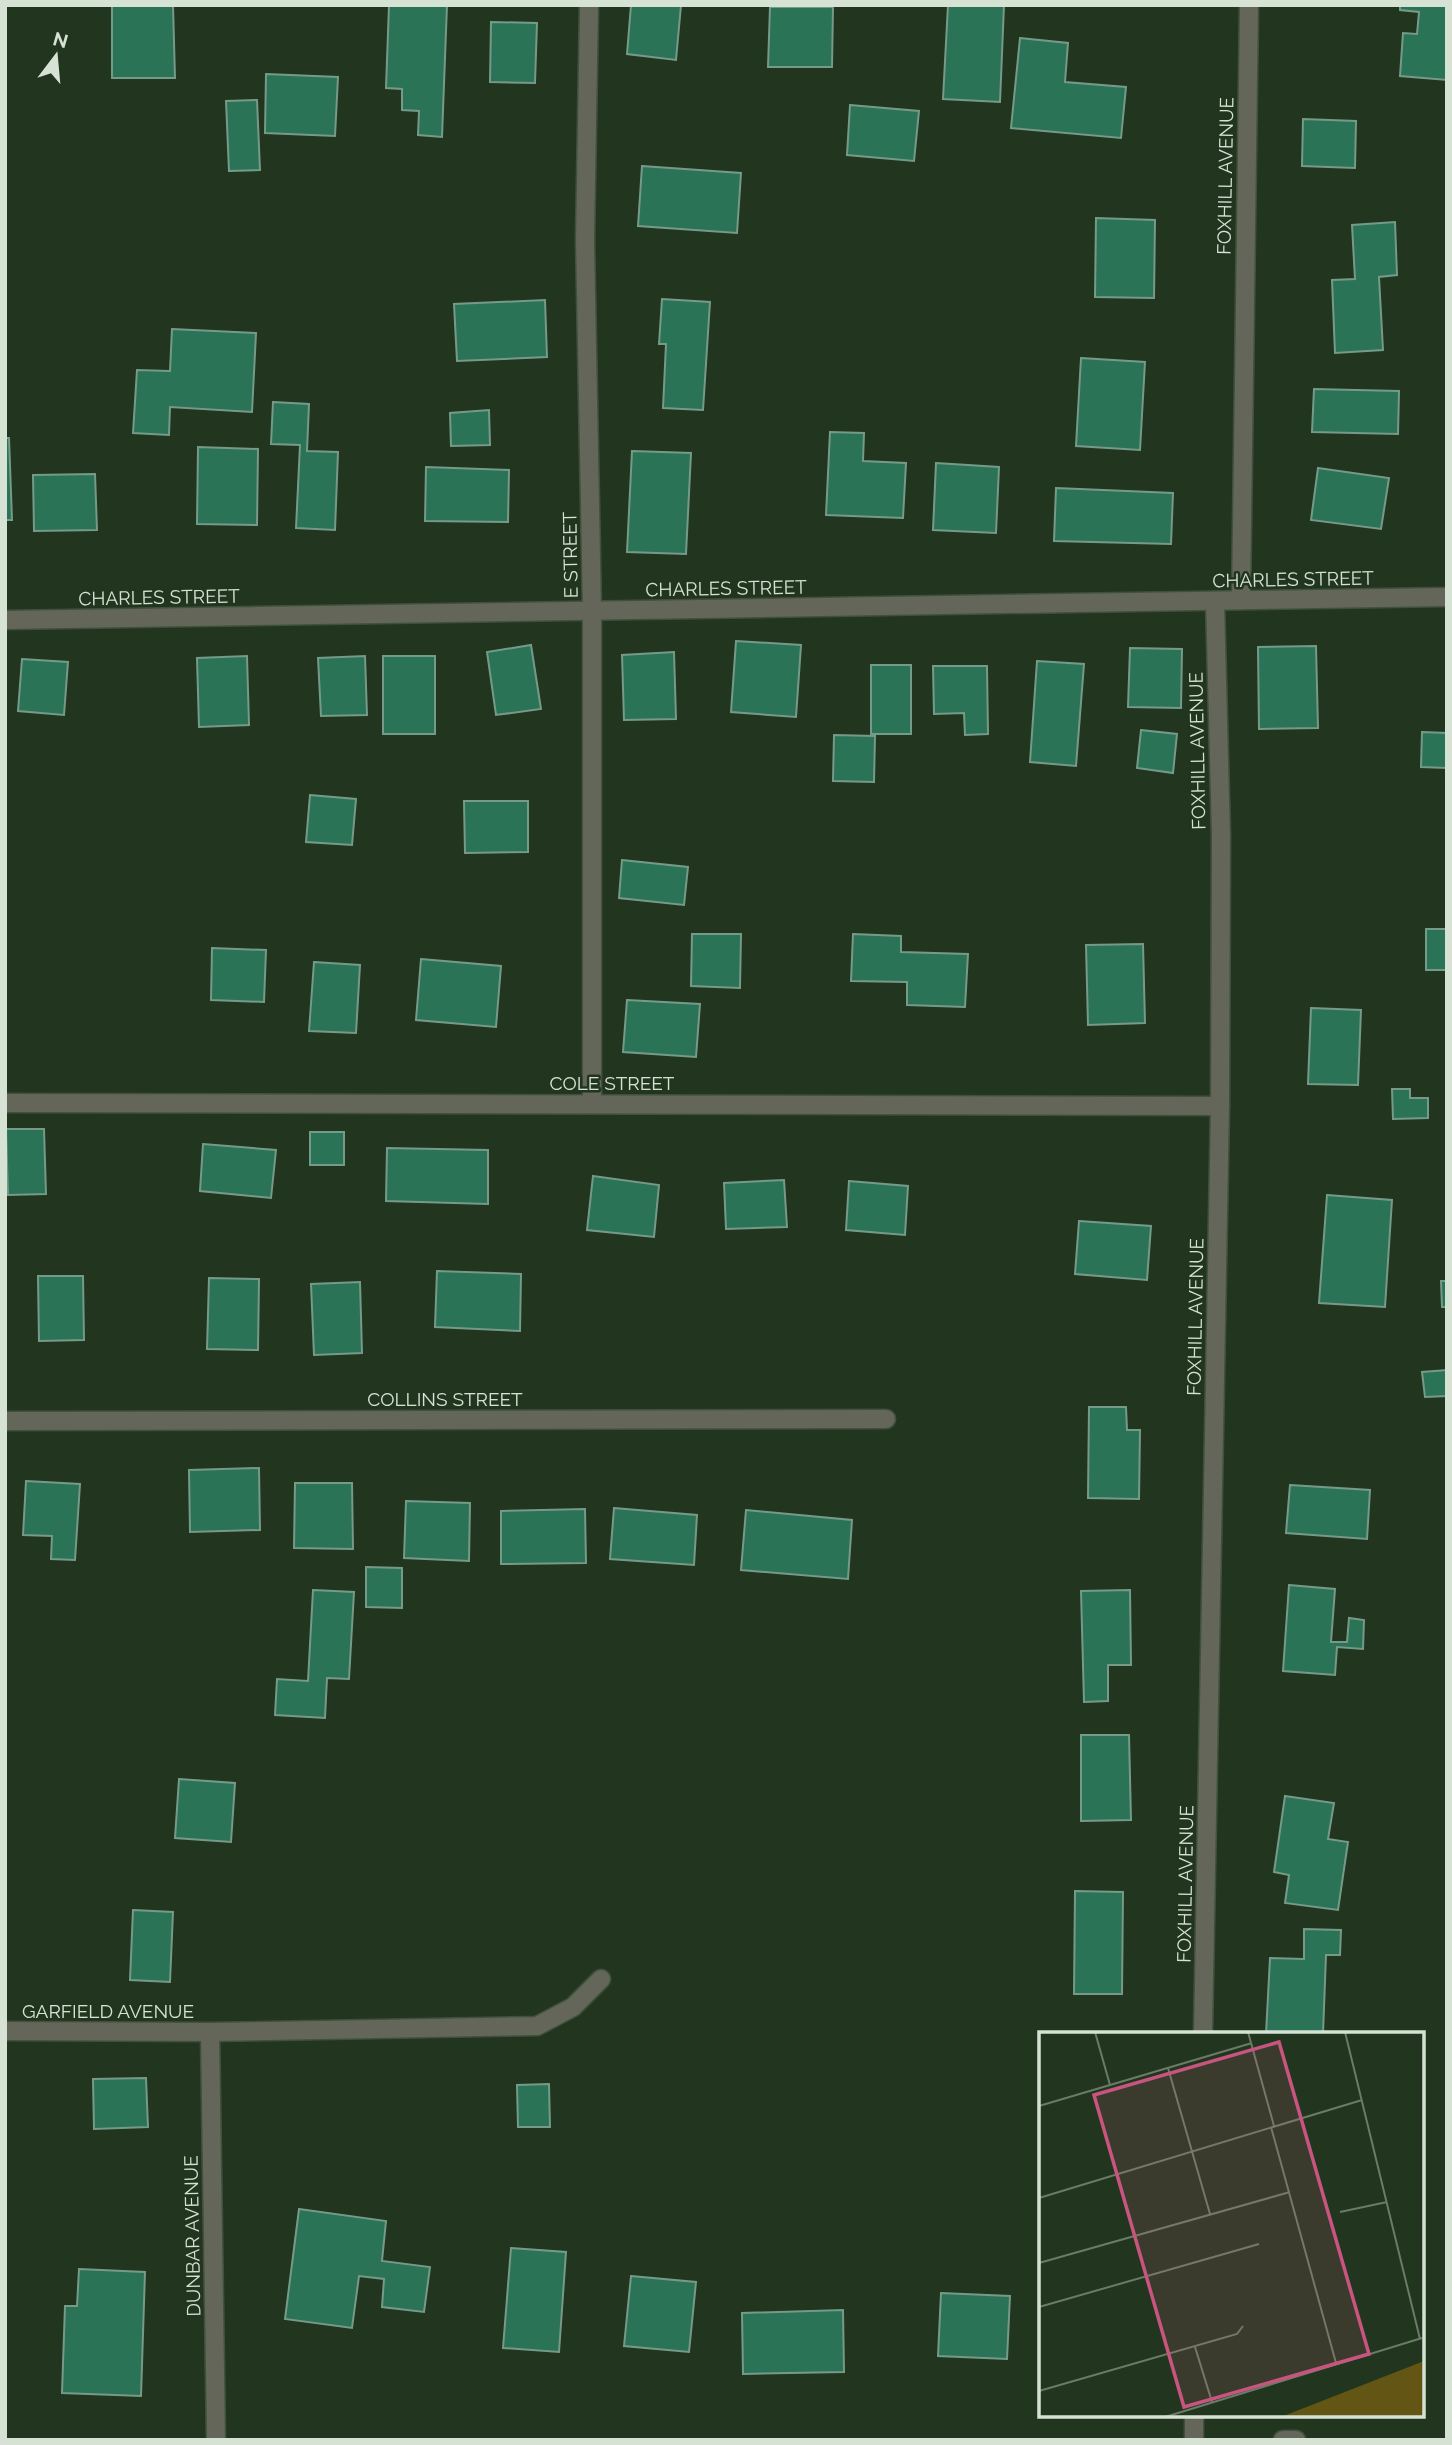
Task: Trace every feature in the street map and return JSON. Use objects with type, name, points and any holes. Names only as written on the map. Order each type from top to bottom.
[{"type":"street","name":"E STREET","points":[[589,5],[586,240],[592,611],[592,1104]]},
{"type":"street","name":"FOXHILL AVENUE","points":[[1241,600],[1249,5]]},
{"type":"street","name":"CHARLES STREET","points":[[5,620],[1447,597]]},
{"type":"street","name":"FOXHILL AVENUE","points":[[1203,2032],[1220,1106],[1221,836],[1215,601]]},
{"type":"street","name":"COLE STREET","points":[[5,1103],[1220,1106]]},
{"type":"street","name":"COLLINS STREET","points":[[5,1421],[886,1419]]},
{"type":"street","name":"GARFIELD AVENUE","points":[[5,2031],[210,2032],[537,2026],[573,2007],[601,1979]]},
{"type":"street","name":"DUNBAR AVENUE","points":[[210,2032],[216,2440]]},
{"type":"street","points":[[1194,2417],[1194,2440]]},
{"type":"street","points":[[1283,2440],[1296,2440]]},
{"type":"building","points":[[112,5],[173,5],[175,78],[112,78]]},
{"type":"building","points":[[389,5],[447,5],[442,137],[418,135],[419,111],[402,110],[402,89],[386,88]]},
{"type":"building","points":[[631,5],[681,5],[676,60],[627,54]]},
{"type":"building","points":[[948,5],[1004,5],[1000,102],[943,99]]},
{"type":"building","points":[[1400,5],[1447,5],[1447,80],[1400,76],[1403,33],[1417,34],[1419,12],[1400,10]]},
{"type":"building","points":[[770,7],[833,7],[832,67],[768,67]]},
{"type":"building","points":[[491,22],[537,23],[535,83],[490,82]]},
{"type":"building","points":[[1020,38],[1068,43],[1065,82],[1126,87],[1121,138],[1011,128]]},
{"type":"building","points":[[266,74],[338,77],[335,136],[265,133]]},
{"type":"building","points":[[257,100],[260,170],[229,171],[226,101]]},
{"type":"building","points":[[850,105],[919,111],[914,161],[847,155]]},
{"type":"building","points":[[1303,119],[1356,121],[1355,168],[1302,166]]},
{"type":"building","points":[[642,166],[741,173],[737,233],[638,226]]},
{"type":"building","points":[[1096,218],[1155,220],[1154,298],[1095,297]]},
{"type":"building","points":[[1395,222],[1397,275],[1379,277],[1383,350],[1335,353],[1332,280],[1355,279],[1352,225]]},
{"type":"building","points":[[662,299],[710,302],[703,410],[663,408],[666,344],[659,344]]},
{"type":"building","points":[[545,300],[547,357],[457,361],[454,304]]},
{"type":"building","points":[[172,329],[256,333],[252,412],[170,407],[169,435],[133,433],[137,370],[170,371]]},
{"type":"building","points":[[1081,358],[1145,362],[1140,450],[1076,446]]},
{"type":"building","points":[[1314,389],[1399,391],[1398,434],[1312,432]]},
{"type":"building","points":[[273,402],[309,404],[307,451],[338,452],[335,530],[296,528],[300,445],[271,444]]},
{"type":"building","points":[[489,410],[490,445],[451,446],[450,413]]},
{"type":"building","points":[[830,432],[864,433],[863,461],[906,463],[903,518],[826,515]]},
{"type":"building","points":[[5,438],[9,438],[12,520],[5,520]]},
{"type":"building","points":[[198,447],[258,449],[257,525],[197,524]]},
{"type":"building","points":[[632,451],[691,453],[686,554],[627,552]]},
{"type":"building","points":[[936,463],[999,467],[996,533],[933,530]]},
{"type":"building","points":[[426,467],[509,470],[508,522],[425,521]]},
{"type":"building","points":[[1318,468],[1389,478],[1381,529],[1311,520]]},
{"type":"building","points":[[95,474],[97,530],[34,531],[33,475]]},
{"type":"building","points":[[1056,488],[1173,493],[1171,544],[1054,541]]},
{"type":"building","points":[[736,641],[801,645],[796,717],[731,712]]},
{"type":"building","points":[[531,645],[541,709],[496,715],[487,652]]},
{"type":"building","points":[[1316,646],[1318,728],[1259,729],[1258,647]]},
{"type":"building","points":[[1130,648],[1182,649],[1181,708],[1128,707]]},
{"type":"building","points":[[674,652],[676,719],[624,720],[622,655]]},
{"type":"building","points":[[247,656],[249,725],[199,727],[197,658]]},
{"type":"building","points":[[365,656],[367,715],[321,716],[318,658]]},
{"type":"building","points":[[383,656],[435,656],[435,734],[383,734]]},
{"type":"building","points":[[22,659],[68,662],[64,715],[18,711]]},
{"type":"building","points":[[1037,661],[1084,664],[1076,766],[1030,762]]},
{"type":"building","points":[[871,665],[911,665],[911,734],[871,734]]},
{"type":"building","points":[[933,666],[987,666],[988,734],[965,735],[964,713],[934,714]]},
{"type":"building","points":[[1141,730],[1177,734],[1173,773],[1137,768]]},
{"type":"building","points":[[1422,732],[1447,733],[1447,768],[1421,767]]},
{"type":"building","points":[[834,735],[875,736],[874,782],[833,781]]},
{"type":"building","points":[[310,795],[356,799],[352,845],[306,842]]},
{"type":"building","points":[[464,801],[528,801],[528,852],[465,853]]},
{"type":"building","points":[[622,860],[688,867],[684,905],[619,898]]},
{"type":"building","points":[[1426,929],[1447,929],[1447,970],[1426,970]]},
{"type":"building","points":[[692,934],[741,934],[740,988],[691,986]]},
{"type":"building","points":[[853,934],[901,936],[901,952],[968,954],[965,1007],[907,1005],[907,982],[851,981]]},
{"type":"building","points":[[1143,944],[1145,1023],[1088,1025],[1086,945]]},
{"type":"building","points":[[212,948],[266,950],[264,1002],[211,1000]]},
{"type":"building","points":[[421,959],[501,966],[496,1027],[416,1020]]},
{"type":"building","points":[[314,962],[360,965],[356,1033],[309,1031]]},
{"type":"building","points":[[627,1000],[700,1004],[696,1057],[623,1052]]},
{"type":"building","points":[[1311,1008],[1361,1010],[1358,1085],[1308,1084]]},
{"type":"building","points":[[1392,1089],[1410,1089],[1410,1098],[1428,1098],[1428,1118],[1393,1119]]},
{"type":"building","points":[[6,1129],[44,1129],[46,1194],[8,1195]]},
{"type":"building","points":[[310,1132],[344,1132],[344,1165],[310,1165]]},
{"type":"building","points":[[203,1144],[276,1150],[271,1198],[200,1191]]},
{"type":"building","points":[[387,1148],[488,1150],[488,1204],[386,1201]]},
{"type":"building","points":[[593,1176],[659,1185],[654,1237],[587,1230]]},
{"type":"building","points":[[784,1180],[787,1227],[726,1229],[724,1183]]},
{"type":"building","points":[[849,1181],[908,1186],[905,1235],[846,1230]]},
{"type":"building","points":[[1327,1195],[1392,1200],[1385,1307],[1319,1303]]},
{"type":"building","points":[[1079,1221],[1151,1226],[1147,1280],[1075,1274]]},
{"type":"building","points":[[437,1271],[521,1274],[520,1331],[435,1327]]},
{"type":"building","points":[[38,1276],[83,1276],[84,1340],[39,1341]]},
{"type":"building","points":[[209,1278],[259,1279],[258,1350],[207,1349]]},
{"type":"building","points":[[1441,1281],[1447,1281],[1447,1307],[1442,1307]]},
{"type":"building","points":[[360,1282],[362,1353],[314,1355],[311,1284]]},
{"type":"building","points":[[1447,1370],[1447,1396],[1425,1397],[1422,1372]]},
{"type":"building","points":[[1089,1407],[1126,1407],[1127,1430],[1140,1430],[1139,1499],[1088,1498]]},
{"type":"building","points":[[259,1468],[260,1530],[190,1532],[189,1470]]},
{"type":"building","points":[[26,1481],[80,1484],[75,1560],[51,1559],[52,1536],[23,1535]]},
{"type":"building","points":[[295,1483],[352,1483],[353,1549],[294,1548]]},
{"type":"building","points":[[1290,1485],[1370,1490],[1367,1539],[1286,1533]]},
{"type":"building","points":[[406,1501],[470,1503],[469,1561],[404,1558]]},
{"type":"building","points":[[614,1508],[697,1515],[694,1565],[610,1559]]},
{"type":"building","points":[[585,1509],[586,1563],[501,1564],[501,1511]]},
{"type":"building","points":[[746,1510],[852,1520],[848,1579],[741,1570]]},
{"type":"building","points":[[366,1567],[402,1568],[402,1608],[366,1607]]},
{"type":"building","points":[[1289,1585],[1335,1589],[1331,1642],[1347,1642],[1349,1618],[1364,1620],[1363,1649],[1337,1647],[1335,1675],[1283,1671]]},
{"type":"building","points":[[313,1590],[354,1592],[349,1679],[327,1678],[325,1718],[275,1715],[277,1679],[308,1681]]},
{"type":"building","points":[[1130,1590],[1131,1665],[1108,1665],[1108,1701],[1084,1702],[1081,1591]]},
{"type":"building","points":[[1081,1735],[1129,1735],[1131,1820],[1081,1821]]},
{"type":"building","points":[[179,1779],[235,1783],[231,1842],[175,1838]]},
{"type":"building","points":[[1285,1796],[1334,1803],[1328,1839],[1348,1842],[1338,1910],[1285,1903],[1289,1875],[1274,1872]]},
{"type":"building","points":[[1075,1891],[1123,1892],[1122,1994],[1074,1994]]},
{"type":"building","points":[[133,1910],[173,1912],[170,1982],[130,1980]]},
{"type":"building","points":[[1304,1929],[1341,1930],[1340,1955],[1326,1955],[1323,2032],[1266,2032],[1270,1958],[1304,1959]]},
{"type":"building","points":[[146,2078],[148,2127],[94,2129],[93,2079]]},
{"type":"building","points":[[549,2084],[550,2127],[518,2127],[517,2085]]},
{"type":"building","points":[[299,2209],[386,2221],[382,2261],[430,2267],[424,2312],[382,2307],[384,2279],[359,2276],[352,2328],[285,2319]]},
{"type":"building","points":[[511,2248],[566,2252],[559,2352],[503,2348]]},
{"type":"building","points":[[79,2269],[145,2272],[141,2396],[62,2393],[65,2306],[77,2306]]},
{"type":"building","points":[[631,2276],[696,2282],[689,2352],[624,2346]]},
{"type":"building","points":[[941,2293],[1010,2296],[1007,2359],[938,2356]]},
{"type":"building","points":[[843,2310],[844,2372],[743,2374],[742,2313]]}]
